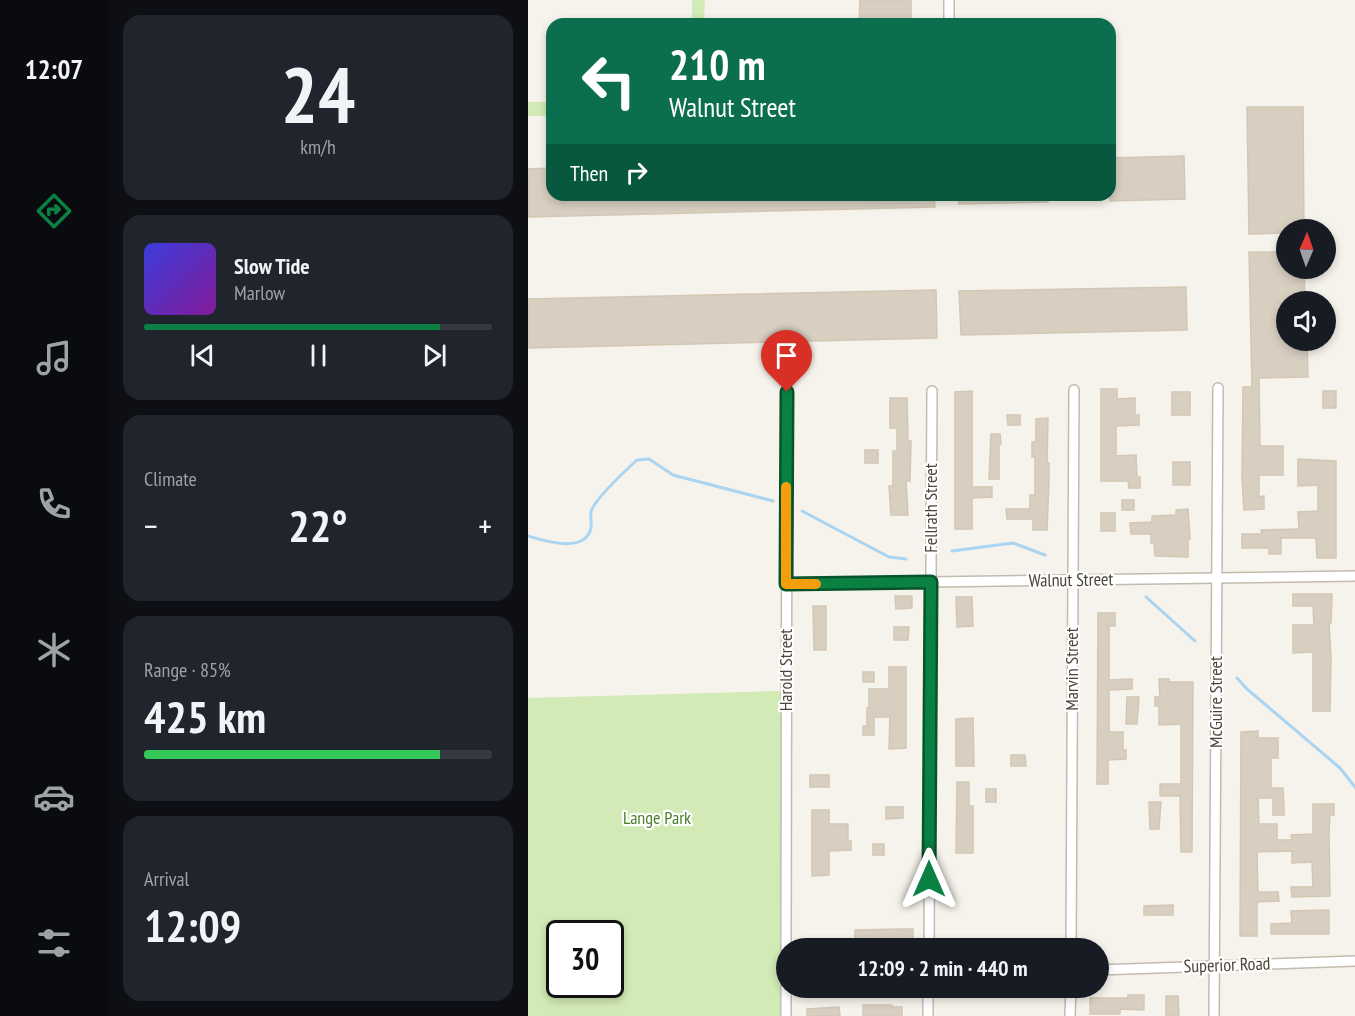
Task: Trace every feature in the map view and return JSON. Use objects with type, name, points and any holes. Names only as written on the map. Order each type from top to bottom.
[{"type":"street","points":[[949,0],[949,18]]},
{"type":"street","name":"McGuire Street","points":[[1214,1016],[1218,388]]},
{"type":"street","name":"Marvin Street","points":[[1071,938],[1074,390]]},
{"type":"street","name":"Fellrath Street","points":[[929,938],[932,391]]},
{"type":"street","name":"Harold Street","points":[[786,938],[787,392]]},
{"type":"street","name":"Walnut Street","points":[[786,584],[1355,576]]},
{"type":"street","name":"Superior Road","points":[[1109,969],[1355,961]]},
{"type":"street","points":[[786,998],[786,1016]]},
{"type":"street","points":[[928,998],[928,1016]]},
{"type":"street","points":[[1070,1016],[1071,998]]},
{"type":"green space","points":[[692,0],[705,0],[704,18],[692,18]]},
{"type":"green space","points":[[528,102],[546,102],[546,116],[528,116]]},
{"type":"green space","name":"Lange Park","points":[[782,691],[783,938],[776,938],[776,998],[783,998],[783,1016],[528,1016],[528,698]]},
{"type":"building","points":[[860,0],[911,0],[911,18],[859,18]]},
{"type":"building","points":[[1247,107],[1303,107],[1304,219],[1276,219],[1276,233],[1249,234]]},
{"type":"building","points":[[1184,156],[1185,199],[1116,201],[1116,158]]},
{"type":"building","points":[[546,168],[546,201],[934,201],[935,207],[528,217],[528,169]]},
{"type":"building","points":[[959,201],[1048,201],[1048,202],[959,204]]},
{"type":"building","points":[[1249,252],[1276,252],[1276,279],[1304,279],[1305,291],[1276,291],[1276,351],[1307,351],[1308,377],[1259,378],[1260,446],[1283,446],[1283,475],[1259,475],[1259,497],[1264,496],[1264,509],[1244,510],[1243,387],[1252,387]]},
{"type":"building","points":[[1186,287],[1187,330],[961,335],[959,291]]},
{"type":"building","points":[[936,290],[937,338],[528,348],[528,299]]},
{"type":"building","points":[[1101,389],[1117,389],[1117,399],[1135,398],[1135,415],[1139,415],[1139,425],[1116,426],[1116,456],[1136,455],[1140,488],[1129,488],[1128,481],[1101,481]]},
{"type":"building","points":[[972,391],[972,487],[992,487],[992,497],[972,498],[972,529],[955,529],[955,392]]},
{"type":"building","points":[[1323,391],[1336,391],[1336,408],[1323,408]]},
{"type":"building","points":[[1172,392],[1190,392],[1190,415],[1172,415]]},
{"type":"building","points":[[890,398],[907,398],[908,441],[911,441],[910,481],[906,481],[908,515],[891,515],[889,486],[893,486],[893,451],[897,451],[897,428],[890,428]]},
{"type":"building","points":[[1007,415],[1020,415],[1020,425],[1008,425]]},
{"type":"building","points":[[1048,418],[1047,530],[1033,530],[1033,519],[1007,519],[1006,509],[1030,509],[1030,495],[1035,495],[1035,457],[1032,457],[1032,442],[1036,442],[1036,419]]},
{"type":"building","points":[[991,434],[1000,434],[999,479],[989,479]]},
{"type":"building","points":[[865,450],[878,450],[878,463],[865,463]]},
{"type":"building","points":[[1298,459],[1336,461],[1336,558],[1317,558],[1316,538],[1281,538],[1281,554],[1269,554],[1269,548],[1242,548],[1242,534],[1262,534],[1261,530],[1299,529],[1298,512],[1318,511],[1318,485],[1298,486]]},
{"type":"building","points":[[1173,462],[1190,462],[1190,485],[1173,485]]},
{"type":"building","points":[[1122,500],[1134,500],[1134,510],[1122,510]]},
{"type":"building","points":[[1188,509],[1190,539],[1188,539],[1188,557],[1155,556],[1151,534],[1131,534],[1130,523],[1152,522],[1152,516],[1176,515],[1176,510]]},
{"type":"building","points":[[1101,513],[1115,513],[1115,531],[1101,531]]},
{"type":"building","points":[[1293,594],[1332,594],[1331,623],[1329,623],[1330,711],[1313,711],[1313,652],[1293,653],[1293,625],[1314,625],[1313,606],[1293,606]]},
{"type":"building","points":[[895,596],[912,596],[912,608],[896,609]]},
{"type":"building","points":[[956,597],[972,597],[973,626],[957,627]]},
{"type":"building","points":[[813,606],[826,606],[826,650],[814,650]]},
{"type":"building","points":[[1098,613],[1115,613],[1115,626],[1109,626],[1109,680],[1132,679],[1132,689],[1109,690],[1109,732],[1123,732],[1123,750],[1126,750],[1126,759],[1108,760],[1108,784],[1097,784]]},
{"type":"building","points":[[894,627],[909,627],[908,640],[894,640]]},
{"type":"building","points":[[889,667],[906,667],[906,748],[889,749],[890,717],[874,717],[874,735],[863,735],[863,726],[867,726],[869,689],[889,689]]},
{"type":"building","points":[[863,672],[874,672],[874,682],[863,682]]},
{"type":"building","points":[[1159,679],[1169,679],[1169,682],[1193,682],[1192,852],[1181,852],[1180,796],[1160,796],[1160,784],[1181,784],[1181,724],[1159,725],[1159,706],[1155,706],[1155,697],[1160,697]]},
{"type":"building","points":[[1127,697],[1139,697],[1137,724],[1126,724]]},
{"type":"building","points":[[973,718],[974,766],[956,766],[956,719]]},
{"type":"building","points":[[1258,731],[1258,738],[1278,738],[1278,758],[1271,758],[1271,788],[1283,788],[1284,806],[1284,815],[1273,815],[1273,798],[1258,798],[1259,824],[1277,824],[1277,840],[1292,840],[1291,835],[1313,834],[1313,804],[1334,804],[1334,815],[1330,815],[1329,832],[1330,896],[1292,897],[1291,887],[1313,887],[1312,862],[1292,863],[1292,851],[1257,852],[1258,892],[1278,892],[1279,901],[1257,902],[1257,936],[1240,936],[1241,732]]},
{"type":"building","points":[[1011,755],[1025,755],[1026,766],[1011,766]]},
{"type":"building","points":[[810,775],[829,775],[829,787],[810,787]]},
{"type":"building","points":[[957,782],[969,782],[969,806],[973,806],[973,853],[956,853]]},
{"type":"building","points":[[986,789],[996,789],[996,802],[986,802]]},
{"type":"building","points":[[1149,802],[1161,802],[1159,829],[1150,829]]},
{"type":"building","points":[[886,807],[903,807],[903,818],[886,819]]},
{"type":"building","points":[[812,810],[829,810],[829,824],[848,824],[848,841],[851,841],[851,850],[829,851],[829,875],[812,876]]},
{"type":"building","points":[[873,844],[884,844],[884,855],[873,855]]},
{"type":"building","points":[[1173,905],[1173,915],[1144,915],[1144,906]]},
{"type":"building","points":[[1329,910],[1329,934],[1271,934],[1271,924],[1292,923],[1291,911]]},
{"type":"building","points":[[913,929],[913,938],[855,938],[855,930]]},
{"type":"building","points":[[1128,995],[1144,995],[1144,1010],[1120,1009],[1120,1014],[1090,1014],[1090,998],[1128,998]]},
{"type":"building","points":[[1166,996],[1178,996],[1179,1016],[1166,1016]]},
{"type":"building","points":[[863,1005],[902,1007],[902,1016],[863,1016]]},
{"type":"building","points":[[839,1007],[840,1016],[807,1016],[807,1009]]},
{"type":"waterway","points":[[528,536],[564,544],[581,541],[591,528],[591,513],[595,503],[637,460],[649,459],[673,475],[773,501]]},
{"type":"waterway","points":[[802,511],[889,557],[906,559]]},
{"type":"waterway","points":[[952,551],[1013,543],[1045,555]]},
{"type":"waterway","points":[[1146,597],[1195,641]]},
{"type":"waterway","points":[[1237,678],[1340,768],[1355,787]]},
{"type":"slow traffic","points":[[786,487],[786,584],[816,584]]},
{"type":"route","points":[[787,392],[786,584],[931,582],[929,879]]}]
